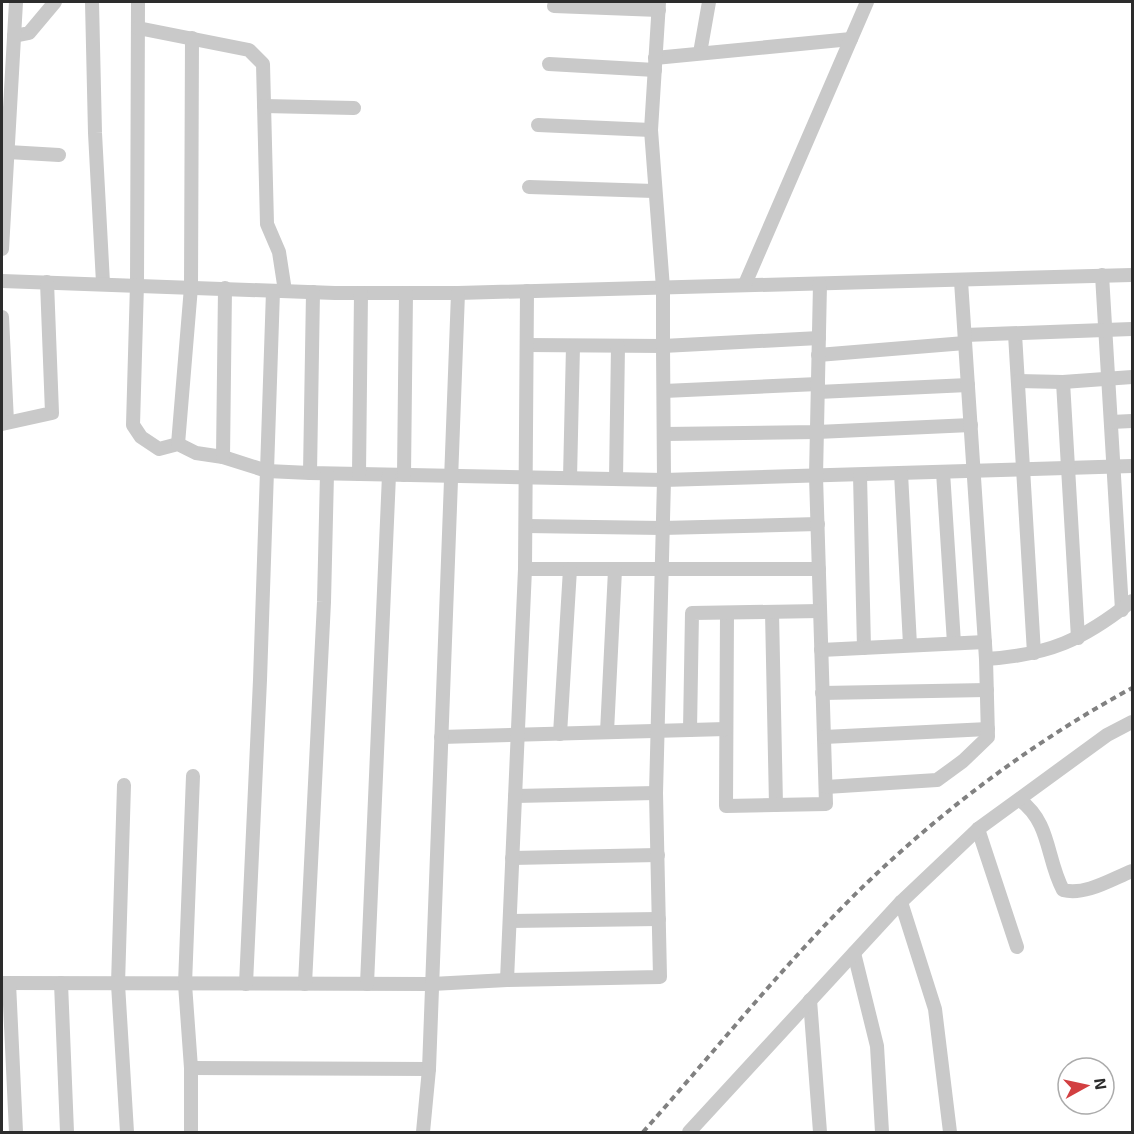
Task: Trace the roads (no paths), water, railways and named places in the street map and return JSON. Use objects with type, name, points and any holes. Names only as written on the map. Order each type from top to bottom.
[{"type":"street","points":[[2,249],[16,2]]},
{"type":"street","points":[[14,36],[29,33],[55,2]]},
{"type":"street","points":[[93,2],[95,133],[103,283]]},
{"type":"street","points":[[138,2],[137,284],[133,425],[141,437],[159,449],[178,444],[196,453],[223,457],[267,471],[664,480],[1132,466]]},
{"type":"street","points":[[700,54],[709,2]]},
{"type":"street","points":[[745,284],[867,2]]},
{"type":"street","points":[[16,1132],[5,983],[432,984],[660,977],[656,793],[664,480],[663,288],[651,130],[659,6],[554,6]]},
{"type":"street","points":[[138,28],[249,50],[263,64],[267,224],[279,252],[279,291],[267,471],[246,984]]},
{"type":"street","points":[[178,444],[191,287],[192,38]]},
{"type":"street","points":[[549,64],[655,64],[700,54],[851,39]]},
{"type":"street","points":[[264,106],[354,108]]},
{"type":"street","points":[[538,125],[651,130]]},
{"type":"street","points":[[8,152],[59,155]]},
{"type":"street","points":[[529,187],[654,191]]},
{"type":"street","points":[[986,659],[1024,657],[1078,638],[1127,605],[1114,466],[1102,275]]},
{"type":"street","points":[[2,281],[312,292],[458,293],[1132,275]]},
{"type":"street","points":[[826,787],[937,780],[963,761],[988,737],[985,642],[961,281]]},
{"type":"street","points":[[2,317],[4,423],[52,413],[47,282]]},
{"type":"street","points":[[727,613],[726,806],[826,804],[816,476],[820,284]]},
{"type":"street","points":[[223,457],[225,288]]},
{"type":"street","points":[[507,980],[525,569],[526,291]]},
{"type":"street","points":[[310,473],[312,292]]},
{"type":"street","points":[[359,474],[361,293]]},
{"type":"street","points":[[404,475],[406,293]]},
{"type":"street","points":[[423,1132],[429,1069],[458,293]]},
{"type":"street","points":[[818,355],[1015,334],[1132,329]]},
{"type":"street","points":[[1015,334],[1035,653]]},
{"type":"street","points":[[527,345],[663,346],[819,339]]},
{"type":"street","points":[[570,478],[573,345]]},
{"type":"street","points":[[616,479],[618,346]]},
{"type":"street","points":[[1018,381],[1063,382],[1132,377]]},
{"type":"street","points":[[1063,382],[1078,638]]},
{"type":"street","points":[[664,391],[968,385]]},
{"type":"street","points":[[1111,422],[1132,421]]},
{"type":"street","points":[[664,434],[817,432],[970,425]]},
{"type":"street","points":[[943,472],[954,643]]},
{"type":"street","points":[[304,984],[324,602],[327,474]]},
{"type":"street","points":[[901,474],[910,645]]},
{"type":"street","points":[[367,984],[389,475]]},
{"type":"street","points":[[860,475],[864,648]]},
{"type":"street","points":[[526,526],[662,528],[818,524]]},
{"type":"street","points":[[525,569],[819,569]]},
{"type":"street","points":[[560,734],[570,569]]},
{"type":"street","points":[[607,732],[615,570]]},
{"type":"street","points":[[690,730],[692,613],[820,611]]},
{"type":"street","points":[[772,612],[776,805]]},
{"type":"street","points":[[820,650],[985,642]]},
{"type":"street","points":[[822,693],[987,690]]},
{"type":"street","points":[[689,1132],[901,902],[978,829],[1107,735],[1132,722]]},
{"type":"street","points":[[441,737],[726,729]]},
{"type":"street","points":[[824,737],[988,729]]},
{"type":"street","points":[[191,1132],[191,1068],[185,984],[193,776]]},
{"type":"street","points":[[124,785],[118,984],[127,1132]]},
{"type":"street","points":[[515,796],[656,793]]},
{"type":"street","points":[[1020,800],[1034,810],[1041,823],[1057,879],[1063,890],[1072,893],[1091,888],[1132,871]]},
{"type":"street","points":[[978,829],[1017,947]]},
{"type":"street","points":[[512,858],[658,855]]},
{"type":"street","points":[[901,902],[935,1010],[950,1132]]},
{"type":"street","points":[[510,921],[659,919]]},
{"type":"street","points":[[854,953],[877,1046],[882,1132]]},
{"type":"street","points":[[61,983],[68,1132]]},
{"type":"street","points":[[810,1000],[820,1132]]},
{"type":"street","points":[[191,1068],[429,1069]]},
{"type":"railway","points":[[643,1132],[812,939],[872,878],[932,824],[996,774],[1063,729],[1132,688]]}]
